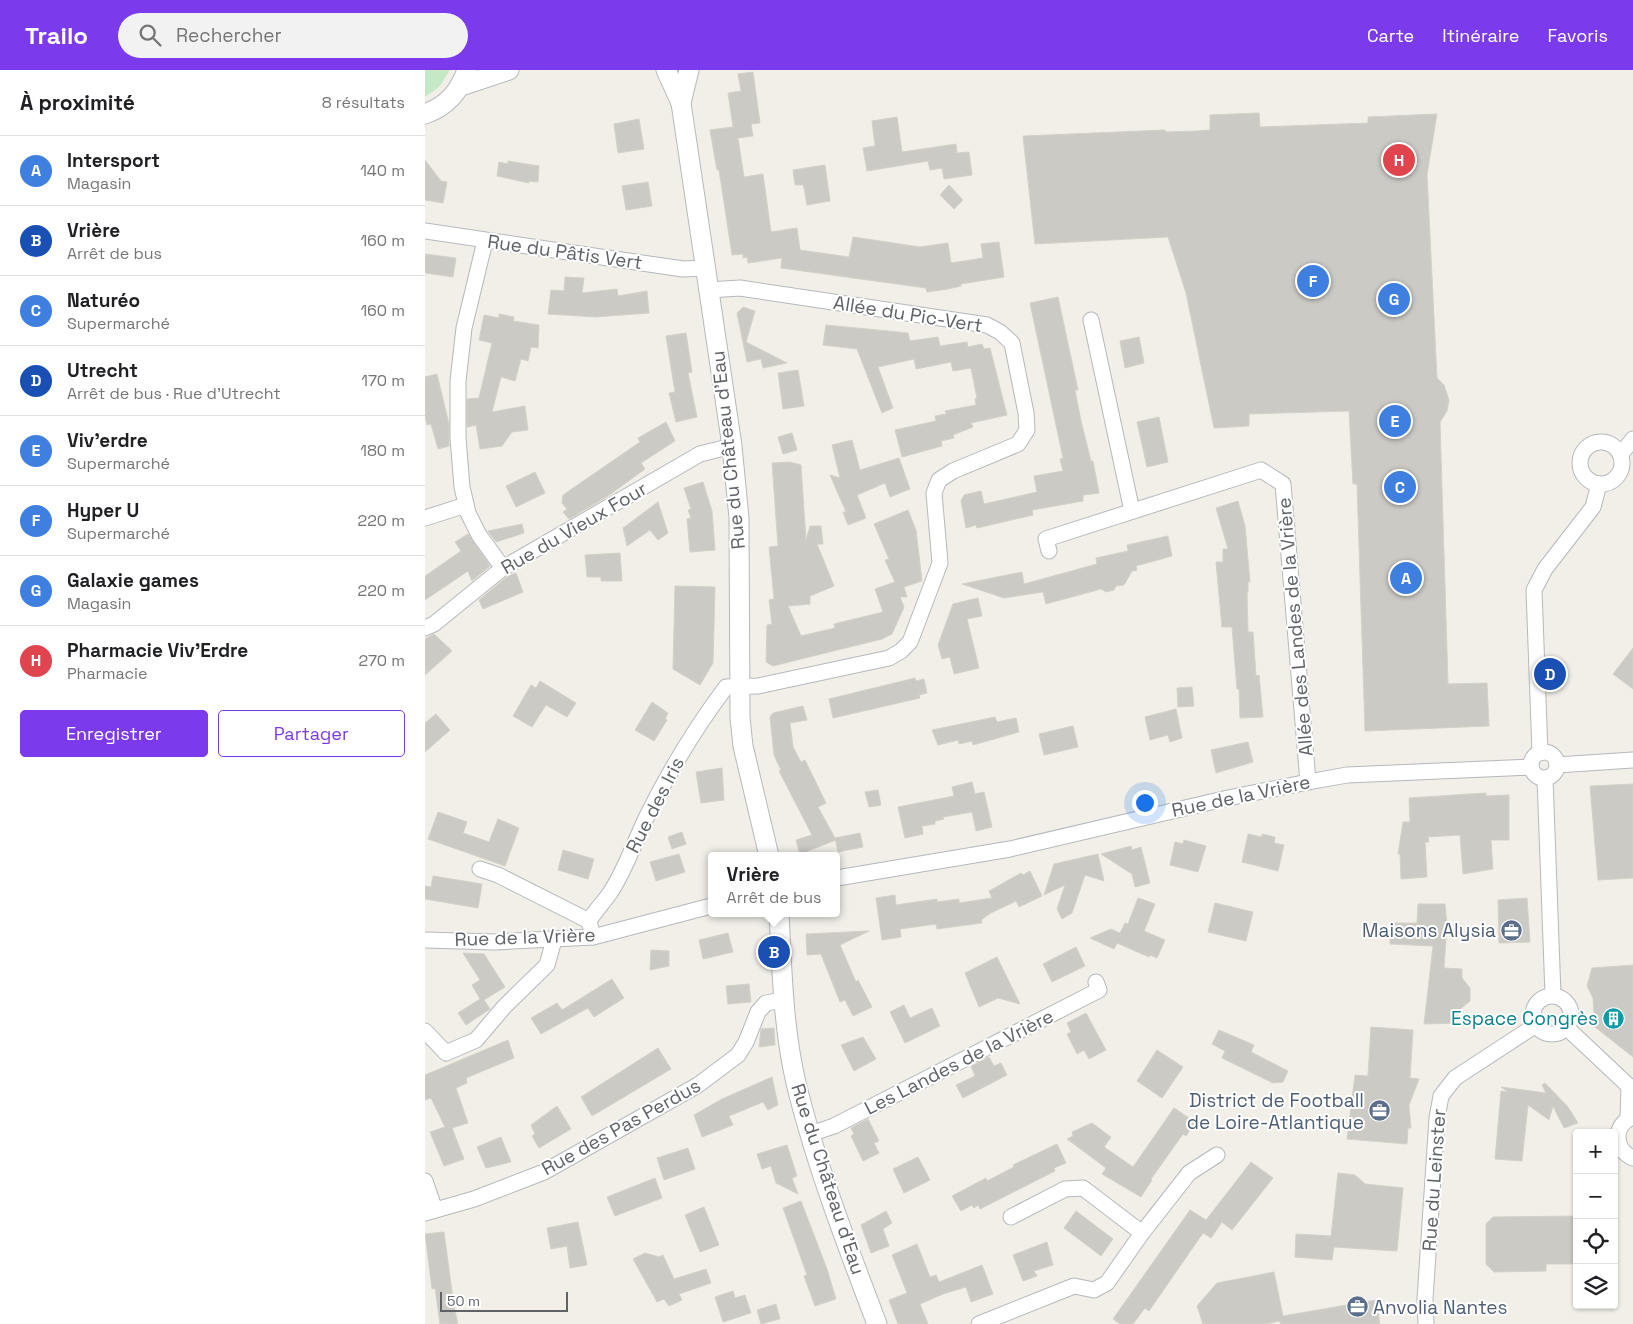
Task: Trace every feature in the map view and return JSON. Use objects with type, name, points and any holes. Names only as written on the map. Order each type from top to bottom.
[{"type":"street","points":[[425,114],[440,108],[452,98],[464,78],[509,70]]},
{"type":"street","name":"Rue du Château d'Eau","points":[[666,70],[681,103],[732,446],[739,518],[739,687],[743,746],[768,852]]},
{"type":"street","name":"Rue du Château d'Eau","points":[[681,103],[689,70]]},
{"type":"street","name":"Rue du Pâtis Vert","points":[[425,231],[683,268],[706,268]]},
{"type":"street","points":[[485,241],[464,328],[457,381],[458,438],[466,505],[479,535],[503,568]]},
{"type":"street","name":"Allée du Pic-Vert","points":[[709,290],[740,288],[987,325],[1000,332],[1011,343],[1026,412],[1027,430],[1018,444],[953,471],[939,480],[934,493],[940,563],[910,642],[901,651],[889,658],[758,686],[739,687]]},
{"type":"street","points":[[1091,320],[1132,511]]},
{"type":"street","points":[[1621,454],[1633,439]]},
{"type":"street","points":[[1606,442],[1612,444],[1621,454],[1622,468],[1618,475],[1607,483],[1599,484],[1587,479],[1583,474],[1580,461],[1584,450],[1593,443],[1606,442]]},
{"type":"street","name":"Rue du Vieux Four","points":[[425,628],[434,624],[503,568],[700,454],[732,446]]},
{"type":"street","name":"Allée des Landes de la Vrière","points":[[1049,551],[1046,539],[1261,470],[1283,484],[1308,782]]},
{"type":"street","points":[[1541,753],[1534,590],[1545,570],[1593,507],[1599,484]]},
{"type":"street","points":[[425,518],[466,505]]},
{"type":"street","name":"Rue des Iris","points":[[589,921],[609,894],[624,868],[663,786],[708,711],[727,687],[739,687]]},
{"type":"street","points":[[1541,753],[1551,755],[1557,765],[1555,772],[1545,778],[1538,776],[1531,767],[1532,760],[1541,753]]},
{"type":"street","points":[[1557,765],[1633,760]]},
{"type":"street","name":"Rue de la Vrière","points":[[840,877],[1010,849],[1228,798],[1347,775],[1531,767]]},
{"type":"street","points":[[1545,778],[1553,995]]},
{"type":"street","points":[[480,869],[498,875],[589,921],[593,937]]},
{"type":"street","name":"Rue de la Vrière","points":[[425,940],[495,942],[593,937],[708,907]]},
{"type":"street","name":"Rue du Château d'Eau","points":[[779,917],[783,1000],[796,1082],[810,1134],[877,1324]]},
{"type":"street","points":[[425,1031],[446,1053],[476,1040],[504,1007],[547,965],[554,940]]},
{"type":"street","name":"Les Landes de la Vrière","points":[[810,1134],[834,1126],[1099,990],[1096,982]]},
{"type":"street","points":[[1553,995],[1565,999],[1571,1010],[1570,1023],[1567,1028],[1557,1034],[1551,1034],[1536,1026],[1533,1020],[1534,1008],[1541,999],[1553,995]]},
{"type":"street","name":"Rue des Pas Perdus","points":[[430,1212],[474,1200],[544,1172],[698,1086],[738,1056],[758,1012],[767,1003],[783,1000]]},
{"type":"street","name":"Rue du Leinster","points":[[1426,1324],[1425,1299],[1437,1118],[1441,1096],[1455,1078],[1536,1026]]},
{"type":"street","points":[[1567,1028],[1631,1088],[1631,1118],[1619,1130],[1617,1137],[1621,1150],[1633,1158]]},
{"type":"street","points":[[979,1324],[1075,1286],[1094,1290],[1107,1283],[1142,1232],[1189,1173],[1217,1155]]},
{"type":"street","points":[[425,1181],[430,1212]]},
{"type":"street","points":[[1011,1217],[1065,1189],[1083,1188],[1142,1232]]},
{"type":"green space","points":[[425,70],[450,70],[439,87],[425,97]]},
{"type":"building","points":[[753,72],[760,123],[751,124],[753,136],[738,138],[744,177],[763,174],[771,232],[797,228],[800,250],[849,257],[853,237],[920,247],[948,243],[951,263],[983,258],[981,244],[999,242],[1004,277],[927,292],[926,288],[781,268],[782,258],[748,263],[747,257],[743,258],[743,254],[732,255],[719,170],[717,170],[710,130],[733,127],[728,93],[741,91],[738,74]]},
{"type":"building","points":[[1259,113],[1260,127],[1368,123],[1368,117],[1437,114],[1427,174],[1437,378],[1444,385],[1449,400],[1447,411],[1440,422],[1448,684],[1487,683],[1489,726],[1365,731],[1357,484],[1353,484],[1349,411],[1249,414],[1249,426],[1214,428],[1186,293],[1168,237],[1035,244],[1023,136],[1210,130],[1210,115]]},
{"type":"building","points":[[897,117],[902,152],[956,144],[957,153],[969,152],[972,175],[944,179],[942,168],[930,170],[928,161],[867,171],[863,148],[875,146],[872,121]]},
{"type":"building","points":[[639,119],[644,149],[618,153],[614,124]]},
{"type":"building","points":[[425,160],[441,181],[447,182],[443,203],[425,200]]},
{"type":"building","points":[[508,161],[539,166],[538,182],[529,181],[529,183],[497,176],[499,162],[508,164]]},
{"type":"building","points":[[825,165],[830,201],[807,205],[803,185],[795,185],[793,170]]},
{"type":"building","points":[[648,182],[652,206],[626,210],[622,186]]},
{"type":"building","points":[[949,185],[963,200],[954,209],[940,195]]},
{"type":"building","points":[[425,254],[456,258],[453,277],[425,273]]},
{"type":"building","points":[[565,277],[584,278],[582,293],[617,289],[618,296],[647,291],[649,313],[595,317],[548,314],[551,290],[564,291]]},
{"type":"building","points":[[1058,297],[1078,390],[1075,390],[1081,421],[1091,461],[1093,461],[1099,493],[1083,495],[1083,501],[1032,510],[1033,515],[977,528],[976,525],[966,528],[961,501],[964,495],[981,491],[984,504],[1037,492],[1034,476],[1063,471],[1060,459],[1063,458],[1030,303]]},
{"type":"building","points":[[743,307],[755,311],[746,342],[787,363],[763,368],[761,359],[747,362],[737,313]]},
{"type":"building","points":[[499,314],[514,317],[513,321],[539,325],[538,348],[531,347],[528,361],[521,359],[515,381],[501,377],[492,412],[525,406],[528,430],[512,432],[502,446],[480,449],[476,425],[467,427],[467,399],[479,398],[492,343],[479,340],[484,315],[499,318]]},
{"type":"building","points":[[826,325],[908,333],[910,341],[938,337],[940,346],[967,342],[968,347],[982,344],[984,349],[990,348],[1007,415],[971,423],[973,427],[953,435],[954,438],[941,441],[942,446],[902,457],[895,430],[936,421],[935,416],[946,414],[945,411],[976,405],[975,399],[977,398],[971,368],[953,371],[951,362],[916,369],[914,359],[878,367],[893,408],[882,413],[857,349],[823,345]]},
{"type":"building","points":[[686,333],[692,372],[688,373],[697,417],[676,422],[669,393],[675,392],[666,336]]},
{"type":"building","points":[[1139,337],[1144,363],[1125,368],[1120,341]]},
{"type":"building","points":[[798,370],[804,406],[783,409],[778,373]]},
{"type":"building","points":[[437,374],[449,424],[449,446],[438,449],[431,424],[427,425],[425,417],[425,377]]},
{"type":"building","points":[[1159,417],[1168,462],[1147,467],[1137,422]]},
{"type":"building","points":[[666,422],[675,441],[641,463],[645,469],[608,496],[569,519],[563,512],[567,509],[562,503],[563,495],[640,442],[638,438]]},
{"type":"building","points":[[792,433],[797,450],[783,454],[778,437]]},
{"type":"building","points":[[852,440],[860,470],[899,458],[910,489],[890,497],[885,483],[857,495],[866,518],[848,525],[843,512],[846,512],[830,475],[840,478],[832,445]]},
{"type":"building","points":[[790,462],[801,465],[806,540],[810,526],[821,526],[823,544],[817,544],[834,586],[810,596],[810,604],[788,606],[801,636],[835,628],[834,624],[883,612],[875,589],[895,582],[885,560],[889,559],[874,524],[908,510],[916,530],[922,581],[904,587],[907,597],[900,597],[904,607],[892,634],[882,639],[773,666],[766,662],[767,625],[772,624],[769,600],[774,599],[769,547],[778,546],[772,463]]},
{"type":"building","points":[[535,472],[545,493],[516,507],[506,486]]},
{"type":"building","points":[[703,482],[712,511],[715,550],[690,552],[687,519],[691,518],[688,510],[691,509],[684,488]]},
{"type":"building","points":[[1238,501],[1245,526],[1250,582],[1248,582],[1247,592],[1248,632],[1253,632],[1256,676],[1259,675],[1263,717],[1240,718],[1239,689],[1237,689],[1232,627],[1222,627],[1216,562],[1223,562],[1223,549],[1228,549],[1216,508]]},
{"type":"building","points":[[658,502],[668,533],[658,540],[650,530],[627,546],[623,528]]},
{"type":"building","points":[[522,524],[524,533],[496,542],[488,531]]},
{"type":"building","points":[[468,534],[490,566],[472,581],[468,571],[425,600],[425,576],[461,551],[455,542]]},
{"type":"building","points":[[1168,536],[1172,556],[1136,566],[1137,570],[1132,571],[1124,585],[1116,586],[1114,590],[1106,592],[1101,589],[1046,604],[1043,592],[1004,598],[962,584],[1022,572],[1024,584],[1097,564],[1096,558],[1128,551],[1127,545]]},
{"type":"building","points":[[620,553],[622,581],[601,581],[601,577],[587,577],[585,555]]},
{"type":"building","points":[[516,573],[523,592],[483,609],[479,600],[508,576]]},
{"type":"building","points":[[675,586],[715,587],[713,663],[700,685],[673,669]]},
{"type":"building","points":[[978,598],[982,616],[967,619],[979,668],[954,674],[950,657],[942,659],[938,645],[953,604]]},
{"type":"building","points":[[434,634],[452,651],[425,675],[425,639]]},
{"type":"building","points":[[1633,648],[1633,689],[1613,674]]},
{"type":"building","points":[[915,678],[916,681],[924,679],[927,693],[919,695],[920,698],[833,718],[829,699]]},
{"type":"building","points":[[540,681],[576,703],[567,717],[546,705],[532,727],[513,716],[531,685],[536,688]]},
{"type":"building","points":[[1192,687],[1194,706],[1178,707],[1177,688]]},
{"type":"building","points":[[652,702],[668,713],[665,719],[667,720],[654,741],[635,730]]},
{"type":"building","points":[[803,706],[807,720],[790,723],[793,747],[801,762],[805,760],[826,803],[818,807],[836,840],[805,852],[799,852],[796,840],[812,835],[779,771],[781,770],[774,755],[770,717],[773,713]]},
{"type":"building","points":[[1176,709],[1182,738],[1170,742],[1168,735],[1150,740],[1145,717]]},
{"type":"building","points":[[436,714],[450,730],[425,752],[425,723]]},
{"type":"building","points":[[995,717],[997,722],[1016,718],[1019,732],[973,745],[972,741],[959,744],[958,740],[938,745],[932,730]]},
{"type":"building","points":[[1073,726],[1078,747],[1044,755],[1039,734]]},
{"type":"building","points":[[1248,742],[1253,762],[1216,773],[1211,750]]},
{"type":"building","points":[[722,768],[724,800],[701,803],[696,772]]},
{"type":"building","points":[[972,782],[975,794],[984,792],[992,827],[976,831],[972,812],[943,817],[944,819],[935,821],[935,824],[922,826],[923,834],[905,838],[898,807],[954,796],[952,787]]},
{"type":"building","points":[[1633,784],[1633,878],[1598,880],[1590,786]]},
{"type":"building","points":[[878,790],[881,805],[869,807],[865,792]]},
{"type":"building","points":[[1486,793],[1486,796],[1509,795],[1509,840],[1491,840],[1493,869],[1463,874],[1460,835],[1428,837],[1429,842],[1425,842],[1427,877],[1401,879],[1400,854],[1398,854],[1403,822],[1410,822],[1409,798]]},
{"type":"building","points":[[438,812],[467,822],[463,833],[489,842],[498,819],[519,828],[505,866],[428,839]]},
{"type":"building","points":[[682,832],[686,844],[672,849],[668,837]]},
{"type":"building","points":[[860,833],[863,847],[838,852],[835,838]]},
{"type":"building","points":[[1248,834],[1262,837],[1262,834],[1275,837],[1274,843],[1284,845],[1278,871],[1242,862]]},
{"type":"building","points":[[1184,840],[1206,846],[1198,872],[1170,865],[1175,842],[1183,844]]},
{"type":"building","points":[[1131,846],[1132,850],[1141,847],[1150,883],[1135,887],[1132,874],[1101,854]]},
{"type":"building","points":[[563,850],[594,859],[588,879],[558,870]]},
{"type":"building","points":[[679,854],[685,872],[656,881],[650,862]]},
{"type":"building","points":[[1098,854],[1104,881],[1085,875],[1072,913],[1062,919],[1057,909],[1065,885],[1044,895],[1054,864]]},
{"type":"building","points":[[1030,871],[1042,896],[1019,907],[1016,901],[991,913],[981,920],[982,923],[937,929],[936,924],[900,929],[901,937],[882,940],[876,898],[895,895],[896,905],[937,899],[937,902],[959,899],[959,903],[992,898],[989,891],[1021,873],[1023,875]]},
{"type":"building","points":[[433,876],[482,884],[478,908],[425,899],[425,886],[431,887]]},
{"type":"building","points":[[1138,898],[1155,904],[1144,931],[1165,940],[1157,958],[1150,955],[1149,957],[1117,943],[1114,949],[1090,938],[1111,929],[1120,933],[1125,923],[1128,924]]},
{"type":"building","points":[[1527,898],[1530,942],[1499,943],[1498,900]]},
{"type":"building","points":[[1215,903],[1253,912],[1246,941],[1208,932]]},
{"type":"building","points":[[1418,904],[1445,904],[1447,925],[1444,968],[1462,969],[1462,978],[1470,988],[1470,1001],[1458,1011],[1458,1023],[1424,1024],[1433,946],[1390,944],[1391,923],[1417,923]]},
{"type":"building","points":[[869,931],[840,945],[856,982],[858,980],[872,1007],[853,1016],[845,1000],[840,1002],[821,954],[807,955],[806,934]]},
{"type":"building","points":[[728,933],[733,952],[703,959],[699,940]]},
{"type":"building","points":[[1076,947],[1085,966],[1052,982],[1043,964]]},
{"type":"building","points":[[651,950],[669,951],[669,966],[650,970]]},
{"type":"building","points":[[463,953],[484,954],[505,987],[484,1000],[490,1009],[466,1025],[458,1013],[480,999],[472,985],[480,980]]},
{"type":"building","points":[[997,957],[1020,1004],[998,998],[979,1007],[965,973]]},
{"type":"building","name":"Espace Congrès","points":[[1633,965],[1633,1057],[1595,1027],[1593,998],[1587,986],[1592,968]]},
{"type":"building","points":[[612,979],[624,998],[594,1017],[588,1008],[541,1034],[531,1018],[557,1003],[562,1010]]},
{"type":"building","points":[[749,984],[751,1002],[728,1004],[726,986]]},
{"type":"building","points":[[904,1005],[910,1018],[932,1008],[940,1026],[905,1043],[890,1012]]},
{"type":"building","points":[[1086,1013],[1106,1050],[1089,1059],[1084,1050],[1077,1054],[1067,1034],[1071,1032],[1067,1023]]},
{"type":"building","name":"District de Football de Loire-Atlantique","points":[[1371,1027],[1413,1030],[1410,1078],[1419,1079],[1409,1105],[1411,1128],[1408,1128],[1407,1144],[1347,1139],[1355,1075],[1368,1076]]},
{"type":"building","points":[[774,1028],[775,1045],[759,1047],[761,1029]]},
{"type":"building","points":[[1219,1030],[1254,1045],[1251,1052],[1288,1071],[1283,1082],[1273,1083],[1222,1058],[1225,1051],[1212,1044]]},
{"type":"building","points":[[863,1037],[876,1059],[854,1071],[841,1045]]},
{"type":"building","points":[[508,1040],[514,1058],[466,1078],[467,1083],[456,1088],[468,1123],[452,1128],[464,1159],[444,1166],[430,1132],[445,1127],[431,1098],[425,1100],[425,1075]]},
{"type":"building","points":[[658,1048],[671,1069],[592,1116],[581,1097]]},
{"type":"building","points":[[1157,1050],[1183,1067],[1162,1098],[1137,1081]]},
{"type":"building","points":[[989,1057],[994,1066],[1001,1063],[1007,1075],[963,1098],[956,1085],[975,1076],[971,1066]]},
{"type":"building","points":[[772,1077],[778,1105],[768,1110],[763,1102],[729,1116],[733,1125],[702,1137],[694,1115],[722,1099]]},
{"type":"building","points":[[1545,1083],[1568,1107],[1578,1123],[1564,1128],[1553,1106],[1549,1120],[1528,1105],[1522,1161],[1495,1159],[1501,1091],[1508,1092],[1501,1087],[1546,1093],[1542,1085]]},
{"type":"building","points":[[557,1106],[571,1129],[539,1148],[532,1136],[535,1134],[531,1125]]},
{"type":"building","points":[[1174,1108],[1195,1122],[1186,1136],[1183,1134],[1151,1179],[1141,1197],[1102,1174],[1106,1168],[1067,1139],[1073,1136],[1072,1132],[1092,1123],[1111,1137],[1104,1147],[1133,1167]]},
{"type":"building","points":[[868,1119],[879,1141],[874,1143],[879,1153],[863,1161],[851,1136],[854,1134],[851,1128]]},
{"type":"building","points":[[501,1137],[511,1162],[486,1168],[477,1147]]},
{"type":"building","points":[[1057,1144],[1066,1163],[1054,1168],[1055,1171],[980,1209],[978,1205],[974,1208],[972,1205],[961,1211],[952,1196],[986,1178],[987,1181],[1014,1167],[1013,1165]]},
{"type":"building","points":[[787,1145],[797,1176],[792,1178],[798,1194],[776,1183],[771,1166],[762,1169],[757,1154]]},
{"type":"building","points":[[688,1148],[695,1169],[664,1180],[657,1158]]},
{"type":"building","points":[[918,1157],[930,1180],[904,1193],[893,1169]]},
{"type":"building","points":[[1251,1162],[1273,1178],[1232,1230],[1222,1222],[1211,1238],[1203,1233],[1149,1311],[1145,1308],[1133,1324],[1120,1324],[1113,1319],[1190,1210],[1206,1220]]},
{"type":"building","points":[[1338,1173],[1355,1175],[1365,1184],[1403,1188],[1397,1251],[1334,1247],[1332,1260],[1295,1257],[1296,1234],[1331,1236]]},
{"type":"building","points":[[655,1178],[662,1198],[615,1216],[607,1197]]},
{"type":"building","points":[[801,1201],[827,1269],[836,1299],[815,1306],[804,1276],[807,1275],[783,1208]]},
{"type":"building","points":[[704,1207],[719,1245],[700,1252],[685,1215]]},
{"type":"building","points":[[886,1211],[892,1223],[883,1229],[889,1246],[871,1253],[861,1225]]},
{"type":"building","points":[[1076,1211],[1113,1239],[1101,1256],[1064,1228]]},
{"type":"building","points":[[1573,1216],[1573,1264],[1546,1264],[1546,1271],[1494,1272],[1486,1264],[1486,1224],[1493,1217]]},
{"type":"building","points":[[578,1222],[587,1265],[570,1268],[567,1246],[551,1249],[547,1228]]},
{"type":"building","points":[[444,1232],[458,1324],[440,1324],[435,1288],[432,1289],[425,1234]]},
{"type":"building","points":[[1047,1242],[1053,1265],[1034,1271],[1037,1276],[1023,1281],[1013,1255]]},
{"type":"building","points":[[917,1244],[930,1277],[936,1275],[939,1282],[982,1265],[993,1294],[971,1302],[966,1287],[943,1294],[920,1304],[928,1324],[898,1324],[889,1300],[907,1293],[892,1255]]},
{"type":"building","points":[[645,1253],[659,1257],[663,1255],[674,1279],[706,1269],[711,1283],[679,1294],[682,1300],[669,1306],[664,1299],[657,1302],[633,1259]]},
{"type":"building","points":[[1274,1272],[1283,1316],[1376,1300],[1380,1324],[1280,1324],[1280,1321],[1266,1324],[1203,1324],[1197,1306],[1217,1283]]},
{"type":"building","points":[[733,1291],[735,1298],[745,1295],[751,1313],[723,1322],[715,1297]]},
{"type":"building","points":[[776,1304],[780,1319],[761,1324],[757,1310]]},
{"type":"place","name":"Pharmacie Viv'Erdre","points":[[1399,160]]},
{"type":"place","name":"Hyper U","points":[[1313,281]]},
{"type":"place","name":"Galaxie games","points":[[1394,299]]},
{"type":"place","name":"Viv'erdre","points":[[1395,421]]},
{"type":"place","name":"Naturéo","points":[[1400,487]]},
{"type":"place","name":"Intersport","points":[[1406,578]]},
{"type":"place","name":"Utrecht","points":[[1550,674]]},
{"type":"place","name":"Maisons Alysia","points":[[1512,930]]},
{"type":"place","name":"Vrière","points":[[774,952]]},
{"type":"place","name":"Espace Congrès","points":[[1614,1018]]},
{"type":"place","name":"District de Football de Loire-Atlantique","points":[[1380,1111]]},
{"type":"place","name":"Anvolia Nantes","points":[[1357,1307]]}]
